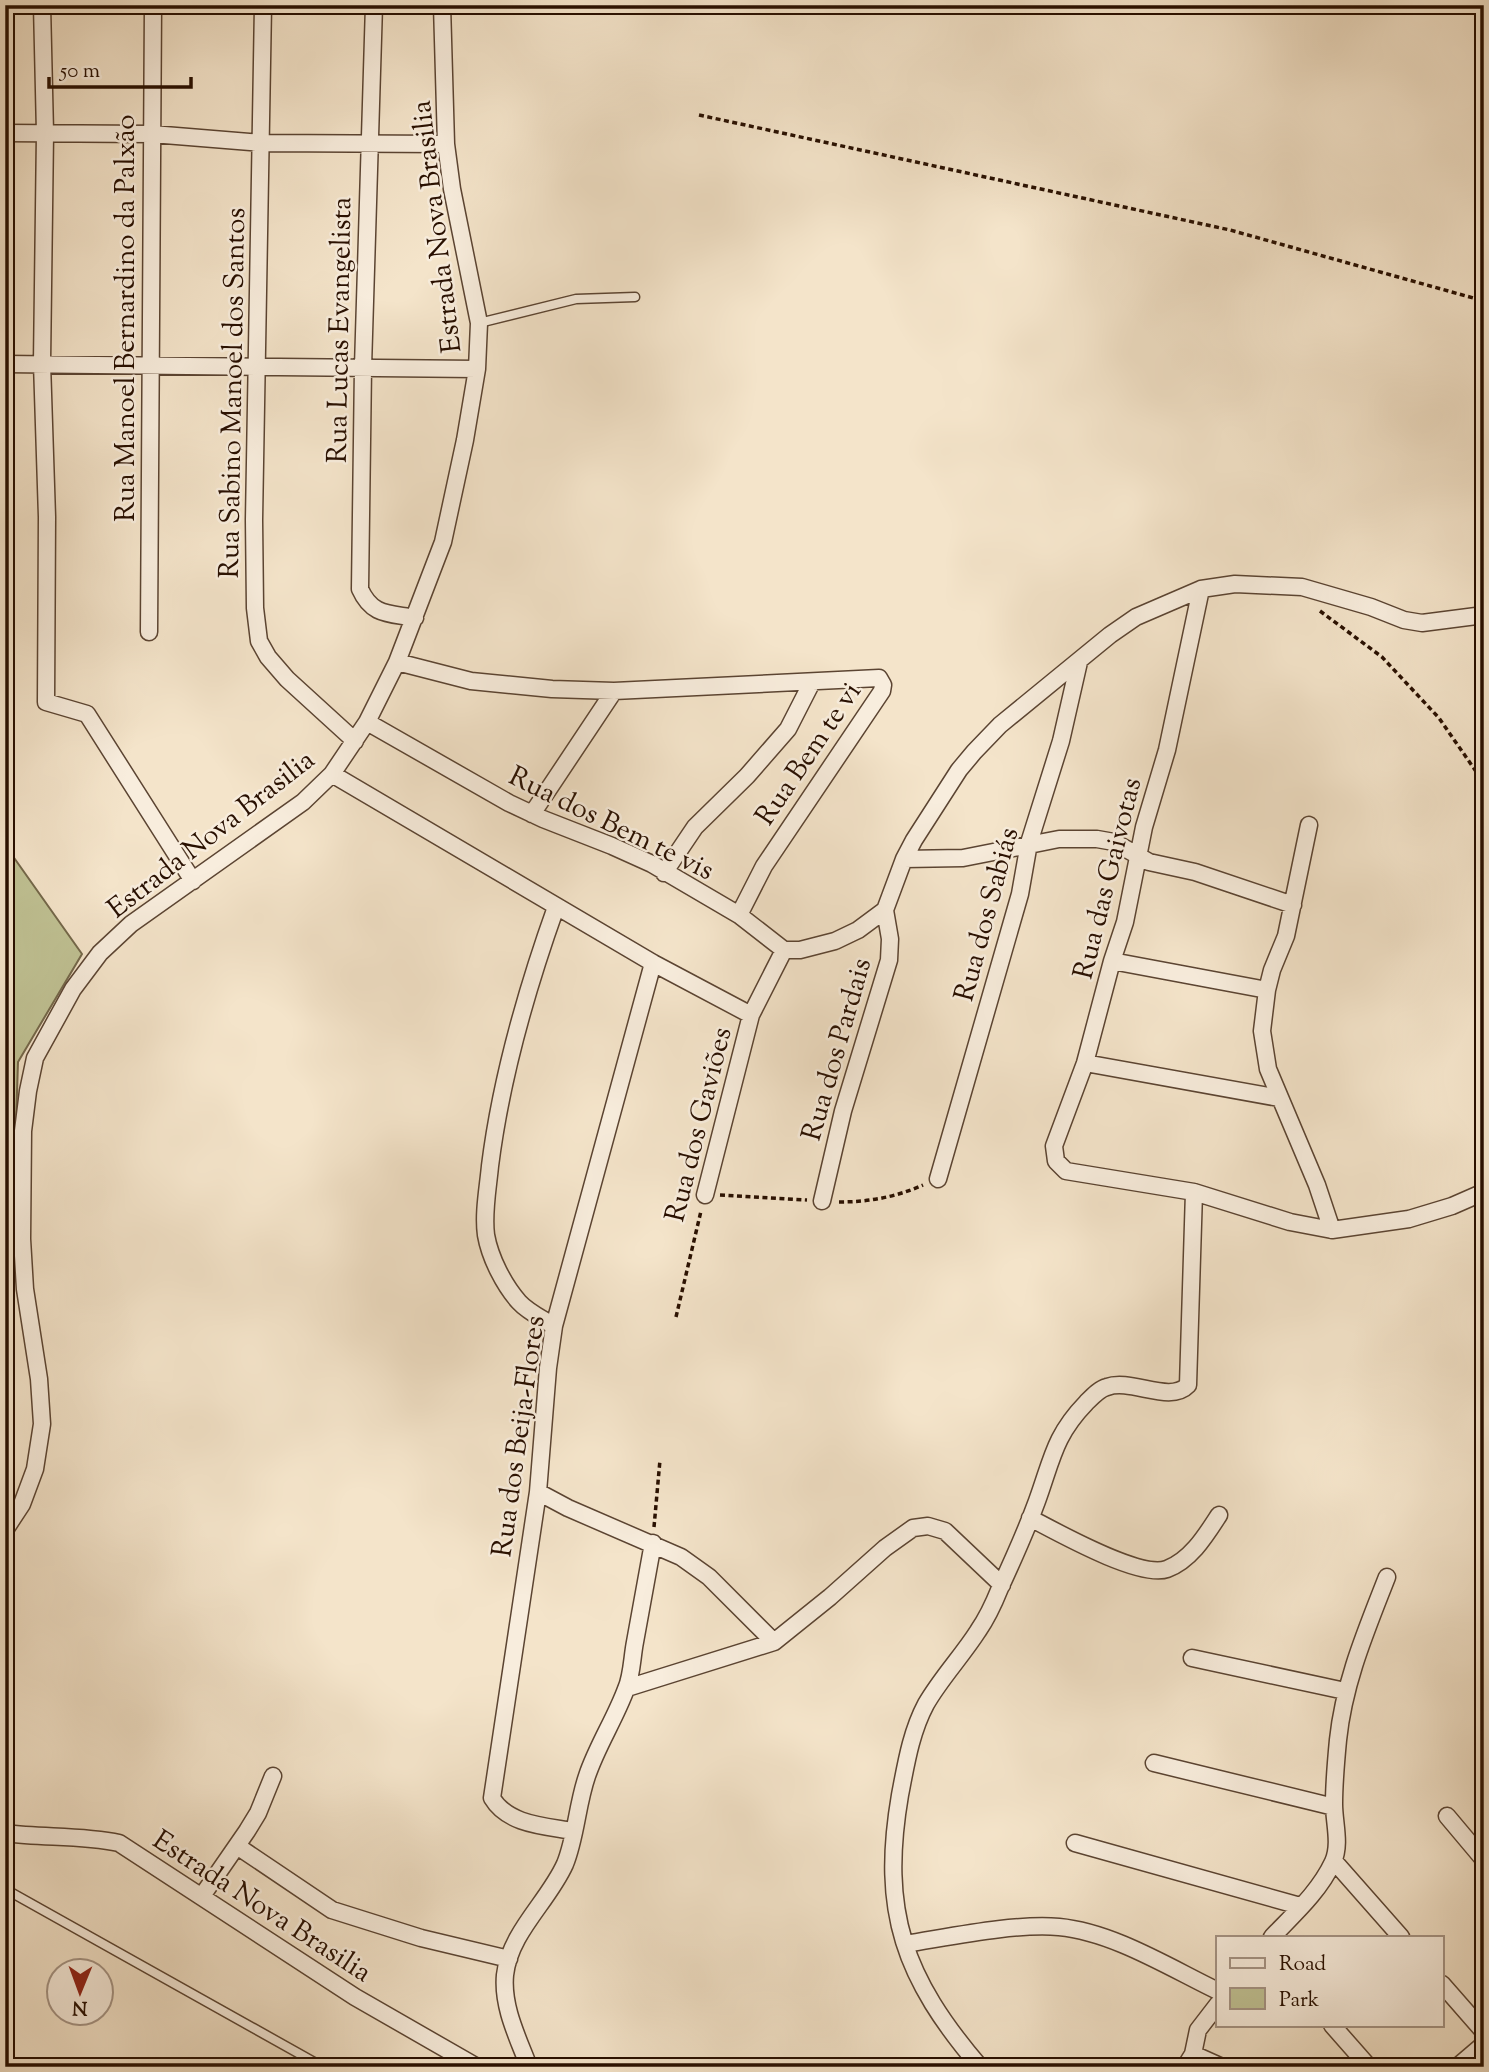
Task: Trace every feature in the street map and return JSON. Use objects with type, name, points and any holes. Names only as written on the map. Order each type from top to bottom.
[{"type":"street","points":[[42,5],[45,133],[42,363],[47,517],[46,702],[87,714],[192,881]]},
{"type":"street","name":"Rua Manoel Bernardino da Palxão","points":[[149,632],[153,5]]},
{"type":"street","name":"Rua Sabino Manoel dos Santos","points":[[263,5],[255,365],[255,608],[259,641],[268,657],[287,679],[355,741]]},
{"type":"street","name":"Rua Lucas Evangelista","points":[[374,5],[368,143],[360,589],[369,606],[379,611],[415,618]]},
{"type":"street","name":"Estrada Nova Brasilia","points":[[5,1530],[22,1504],[35,1469],[42,1424],[25,1289],[22,1239],[23,1131],[36,1058],[73,989],[100,953],[131,924],[303,802],[332,775],[367,722],[397,662],[448,523],[477,369],[479,323],[446,144],[442,5]]},
{"type":"street","points":[[5,133],[152,134],[261,143],[446,144]]},
{"type":"street","points":[[5,363],[477,369]]},
{"type":"street","points":[[784,950],[800,950],[835,941],[858,930],[885,909],[904,859],[930,814],[974,752],[1000,725],[1136,617],[1201,589],[1235,584],[1302,587],[1371,607],[1404,620],[1422,623],[1484,615]]},
{"type":"street","name":"Rua das Gaivotas","points":[[1194,1192],[1066,1171],[1056,1161],[1054,1146],[1085,1063],[1125,922],[1147,817],[1167,750],[1201,589]]},
{"type":"street","name":"Rua Bem te vi","points":[[397,662],[448,676],[488,683],[614,691],[878,678],[883,685],[882,691],[764,866],[739,915]]},
{"type":"street","name":"Rua dos Sabiás","points":[[938,1179],[1020,894],[1029,843],[1061,741],[1079,662]]},
{"type":"street","name":"Rua Bem te vi","points":[[664,873],[695,827],[747,776],[788,729],[812,682]]},
{"type":"street","points":[[531,814],[614,691]]},
{"type":"street","name":"Rua dos Bem te vis","points":[[367,722],[531,814],[652,864],[739,915],[784,950]]},
{"type":"street","points":[[332,775],[653,963],[751,1015]]},
{"type":"street","points":[[1309,825],[1286,936],[1267,990],[1264,1046],[1268,1069],[1317,1185],[1332,1230]]},
{"type":"street","points":[[904,859],[962,858],[1029,843],[1059,839],[1097,839],[1114,842],[1149,862],[1195,872],[1293,905]]},
{"type":"street","points":[[554,1326],[521,1304],[507,1284],[492,1257],[485,1219],[494,1134],[509,1067],[526,996],[556,907]]},
{"type":"street","name":"Rua dos Pardais","points":[[822,1201],[843,1111],[889,960],[890,939],[885,909]]},
{"type":"street","name":"Rua dos Gaviões","points":[[705,1195],[751,1015],[784,950]]},
{"type":"street","points":[[1112,961],[1267,990]]},
{"type":"street","name":"Rua dos Beija-Flores","points":[[573,1831],[510,1816],[497,1807],[492,1798],[538,1492],[554,1326],[653,963]]},
{"type":"street","points":[[1085,1063],[1279,1098]]},
{"type":"street","points":[[980,2067],[933,2006],[917,1978],[895,1909],[892,1881],[894,1830],[910,1745],[926,1706],[979,1629],[1002,1585],[1030,1518],[1057,1441],[1073,1417],[1086,1402],[1107,1387],[1119,1385],[1178,1392],[1188,1385],[1194,1192],[1290,1223],[1332,1230],[1409,1219],[1452,1206],[1484,1192]]},
{"type":"street","points":[[538,1492],[568,1508],[681,1557],[709,1577],[774,1642]]},
{"type":"street","points":[[1030,1518],[1101,1553],[1154,1571],[1174,1564],[1200,1544],[1219,1515]]},
{"type":"street","points":[[627,1688],[774,1642],[885,1548],[914,1528],[928,1525],[945,1531],[1002,1585]]},
{"type":"street","points":[[529,2067],[513,2027],[506,1999],[504,1988],[509,1959],[525,1925],[565,1864],[572,1845],[586,1777],[627,1688],[653,1543]]},
{"type":"street","points":[[1273,1936],[1318,1886],[1334,1861],[1337,1848],[1334,1807],[1338,1740],[1345,1691],[1387,1577]]},
{"type":"street","points":[[1192,1658],[1345,1691]]},
{"type":"street","points":[[1154,1763],[1334,1807]]},
{"type":"street","points":[[202,1896],[258,1813],[273,1776]]},
{"type":"street","points":[[1447,1816],[1484,1860]]},
{"type":"street","name":"Estrada Nova Brasilia","points":[[5,1833],[51,1838],[96,1838],[118,1843],[355,1997],[477,2067]]},
{"type":"street","points":[[1075,1843],[1300,1906]]},
{"type":"street","points":[[237,1846],[332,1910],[421,1938],[509,1959]]},
{"type":"street","points":[[1334,1861],[1400,1936]]},
{"type":"street","points":[[905,1944],[1031,1927],[1059,1927],[1117,1943],[1216,1990]]},
{"type":"street","points":[[1444,1986],[1484,2032]]},
{"type":"street","points":[[1216,2007],[1198,2030],[1189,2060],[1222,2067]]},
{"type":"street","points":[[1333,2026],[1369,2067]]},
{"type":"street","points":[[1457,2067],[1484,2044]]},
{"type":"lane","points":[[479,323],[576,299],[635,297]]},
{"type":"lane","points":[[5,1889],[323,2067]]},
{"type":"path","points":[[699,115],[1230,230],[1484,301]]},
{"type":"path","points":[[1314,607],[1381,657],[1440,718],[1484,783]]},
{"type":"path","name":"Rua dos Gaviões","points":[[676,1317],[705,1195]]},
{"type":"path","points":[[653,1543],[660,1460]]},
{"type":"green space","points":[[5,845],[82,954],[18,1062],[5,1462]]}]
